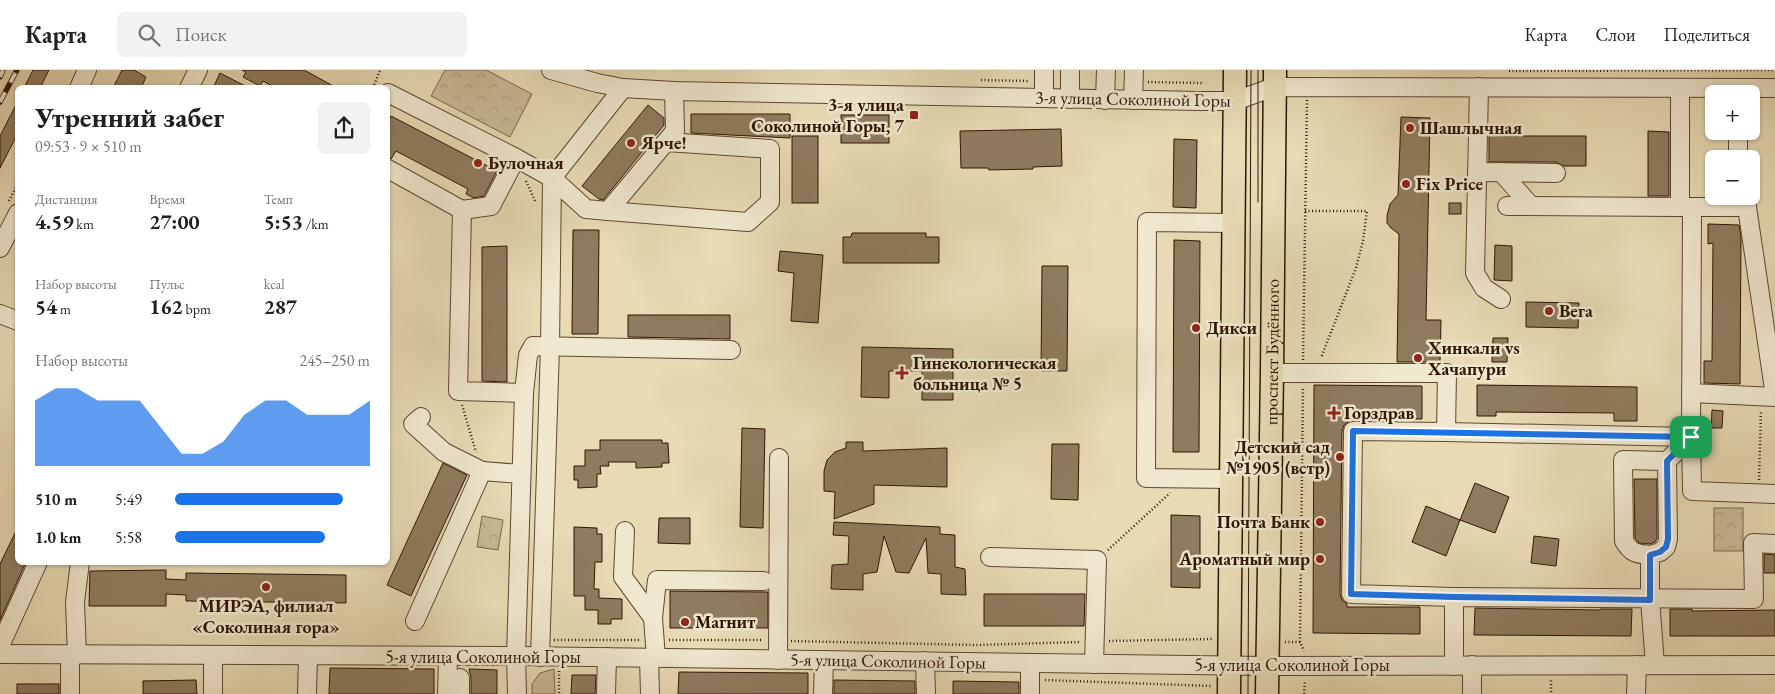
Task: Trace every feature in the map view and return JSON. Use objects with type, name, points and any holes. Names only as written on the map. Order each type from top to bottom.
[{"type":"main road","points":[[1220,690],[1230,666],[1235,70]]},
{"type":"main road","name":"проспект Будённого","points":[[1267,694],[1274,78]]},
{"type":"street","points":[[80,85],[87,70]]},
{"type":"street","points":[[190,85],[198,70]]},
{"type":"street","points":[[1044,70],[1044,98]]},
{"type":"street","points":[[1070,70],[1070,99]]},
{"type":"street","points":[[1105,100],[1106,70]]},
{"type":"street","points":[[1133,100],[1134,70]]},
{"type":"street","name":"3-я улица Соколиной Горы","points":[[561,71],[597,83],[623,88],[674,91],[1235,102],[1274,78],[1479,87],[1775,88]]},
{"type":"street","points":[[1479,87],[1475,273],[1484,288],[1500,299]]},
{"type":"street","points":[[541,648],[550,347],[552,178],[623,88]]},
{"type":"street","points":[[608,211],[675,131],[674,91]]},
{"type":"street","points":[[390,94],[552,178],[586,209],[748,222],[770,202],[770,149],[666,142]]},
{"type":"street","points":[[1680,97],[1686,207],[1692,491],[1767,494]]},
{"type":"street","points":[[390,170],[462,210],[491,206],[516,158]]},
{"type":"street","points":[[1477,172],[1556,174]]},
{"type":"street","points":[[1501,172],[1531,206]]},
{"type":"street","points":[[1507,206],[1686,207],[1709,205]]},
{"type":"street","points":[[1691,393],[1770,396],[1744,205]]},
{"type":"street","points":[[462,210],[458,391],[524,393]]},
{"type":"street","points":[[0,248],[15,219]]},
{"type":"street","points":[[1231,478],[1146,478],[1147,222],[1233,223]]},
{"type":"street","points":[[0,314],[15,320]]},
{"type":"street","points":[[516,694],[524,393],[528,355],[533,346],[731,350]]},
{"type":"street","points":[[1272,373],[1447,373],[1446,432]]},
{"type":"street","points":[[422,417],[413,424],[444,452],[482,471],[521,474]]},
{"type":"street","points":[[1691,437],[1353,431],[1351,594],[1650,600],[1754,600],[1753,543],[1775,544]]},
{"type":"street","points":[[1667,461],[1623,460],[1624,541],[1629,549],[1639,554],[1650,555],[1660,552],[1666,547],[1668,539],[1667,461],[1691,437]]},
{"type":"street","points":[[778,660],[779,458]]},
{"type":"street","points":[[415,621],[482,471]]},
{"type":"street","points":[[625,531],[623,578],[653,618]]},
{"type":"street","points":[[1650,555],[1650,600],[1655,665]]},
{"type":"street","points":[[990,557],[1097,560],[1094,664]]},
{"type":"street","points":[[0,646],[37,565]]},
{"type":"street","points":[[70,694],[80,565]]},
{"type":"street","points":[[650,694],[654,640],[653,618],[657,580],[764,581]]},
{"type":"street","points":[[1454,597],[1454,666]]},
{"type":"street","name":"5-я улица Соколиной Горы","points":[[0,654],[516,656],[541,648],[607,658],[926,661],[1030,679],[1094,664],[1230,666],[1775,665]]},
{"type":"street","points":[[213,655],[213,694]]},
{"type":"street","points":[[307,694],[308,656]]},
{"type":"street","points":[[447,694],[448,656]]},
{"type":"street","points":[[606,694],[607,658]]},
{"type":"street","points":[[823,694],[824,660]]},
{"type":"street","points":[[926,661],[926,694]]},
{"type":"street","points":[[1472,665],[1472,694]]},
{"type":"street","points":[[1636,694],[1637,665]]},
{"type":"path","points":[[374,85],[380,70]]},
{"type":"path","points":[[1505,71],[1775,70]]},
{"type":"path","points":[[1300,642],[1309,373],[1305,212],[1306,122]]},
{"type":"path","points":[[516,158],[539,209]]},
{"type":"path","points":[[1305,212],[1367,211],[1363,241],[1356,268],[1309,373]]},
{"type":"path","points":[[458,391],[482,471]]},
{"type":"path","points":[[1767,494],[1770,396]]},
{"type":"path","points":[[1097,560],[1186,478]]},
{"type":"path","points":[[541,648],[654,640],[778,640],[976,645],[1212,639]]},
{"type":"path","points":[[559,670],[559,694]]},
{"type":"path","points":[[1030,679],[1220,690]]},
{"type":"green space","points":[[445,70],[486,70],[532,94],[510,137],[431,96]]},
{"type":"green space","points":[[1714,508],[1743,508],[1743,551],[1714,551]]},
{"type":"green space","points":[[482,516],[503,520],[498,550],[477,547]]},
{"type":"green space","points":[[554,669],[555,694],[532,694],[532,684],[540,673]]},
{"type":"building","points":[[33,70],[49,70],[42,85],[26,85]]},
{"type":"building","points":[[122,70],[134,70],[146,77],[142,85],[114,85]]},
{"type":"building","points":[[242,70],[304,70],[332,85],[270,85],[263,81],[261,85],[258,85],[243,77],[246,72]]},
{"type":"building","points":[[220,73],[243,85],[214,85]]},
{"type":"building","points":[[648,105],[664,118],[664,125],[603,200],[599,199],[582,186]]},
{"type":"building","points":[[15,107],[15,139],[0,168],[0,136]]},
{"type":"building","points":[[691,114],[790,114],[790,138],[691,133]]},
{"type":"building","points":[[841,115],[889,115],[889,143],[841,143]]},
{"type":"building","points":[[391,116],[497,171],[484,196],[474,198],[466,194],[468,189],[396,151],[390,159]]},
{"type":"building","points":[[1401,117],[1430,118],[1426,320],[1441,320],[1440,362],[1397,362],[1399,234],[1387,223],[1387,216],[1390,204],[1398,195]]},
{"type":"building","points":[[1061,129],[1062,166],[989,170],[988,168],[961,168],[960,131]]},
{"type":"building","points":[[1648,131],[1669,132],[1669,196],[1648,196]]},
{"type":"building","points":[[792,136],[818,136],[818,203],[792,203]]},
{"type":"building","points":[[1489,136],[1586,136],[1586,166],[1563,166],[1556,162],[1489,162]]},
{"type":"building","points":[[1174,139],[1197,140],[1196,208],[1173,207]]},
{"type":"building","points":[[1449,203],[1461,203],[1461,214],[1449,214]]},
{"type":"building","points":[[1708,224],[1739,225],[1741,236],[1740,384],[1704,383],[1704,361],[1712,361],[1713,243],[1708,244]]},
{"type":"building","points":[[573,230],[599,230],[598,334],[572,334]]},
{"type":"building","points":[[852,233],[926,233],[926,237],[939,237],[939,263],[843,263],[843,237],[851,237]]},
{"type":"building","points":[[1174,240],[1200,241],[1199,452],[1173,452]]},
{"type":"building","points":[[1495,245],[1512,246],[1512,281],[1494,280]]},
{"type":"building","points":[[507,246],[507,382],[482,381],[482,247]]},
{"type":"building","points":[[780,251],[823,255],[818,323],[791,321],[794,273],[778,271]]},
{"type":"building","points":[[1042,266],[1068,266],[1067,371],[1041,371]]},
{"type":"building","points":[[1526,302],[1579,303],[1578,328],[1526,327]]},
{"type":"building","points":[[628,315],[730,315],[730,339],[628,337]]},
{"type":"building","points":[[1493,338],[1508,338],[1507,362],[1492,362]]},
{"type":"building","points":[[862,347],[953,349],[953,400],[922,400],[922,371],[889,371],[889,398],[861,397]]},
{"type":"building","points":[[1314,385],[1422,386],[1422,419],[1404,419],[1404,413],[1348,413],[1348,422],[1344,425],[1342,431],[1340,594],[1347,607],[1420,607],[1420,634],[1313,633]]},
{"type":"building","points":[[1477,385],[1637,387],[1637,421],[1614,421],[1614,413],[1496,412],[1496,416],[1477,416]]},
{"type":"building","points":[[1712,410],[1723,411],[1722,428],[1711,428]]},
{"type":"building","points":[[742,428],[765,429],[763,528],[740,527]]},
{"type":"building","points":[[600,440],[662,440],[662,443],[668,443],[669,463],[662,463],[662,467],[636,468],[636,462],[608,462],[609,466],[600,466],[601,474],[597,474],[597,487],[578,488],[578,480],[574,480],[574,466],[585,466],[585,450],[600,450]]},
{"type":"building","points":[[846,442],[863,442],[863,451],[947,448],[947,487],[874,485],[874,504],[834,519],[835,492],[824,491],[824,471],[827,460],[835,452],[846,448]]},
{"type":"building","points":[[1052,444],[1079,444],[1078,500],[1051,499]]},
{"type":"building","points":[[443,463],[467,475],[411,596],[387,585]]},
{"type":"building","points":[[1634,479],[1657,479],[1657,538],[1655,542],[1650,544],[1639,543],[1635,538]]},
{"type":"building","points":[[1475,483],[1509,497],[1495,533],[1460,520]]},
{"type":"building","points":[[1426,506],[1460,520],[1446,556],[1412,542]]},
{"type":"building","points":[[1171,515],[1200,516],[1200,588],[1171,587]]},
{"type":"building","points":[[659,518],[690,518],[690,544],[658,543]]},
{"type":"building","points":[[834,522],[940,527],[940,534],[955,535],[955,567],[965,569],[966,595],[941,594],[941,574],[928,573],[926,538],[909,573],[896,572],[884,536],[877,572],[863,574],[863,590],[831,589],[832,565],[848,564],[849,536],[833,535]]},
{"type":"building","points":[[574,527],[597,528],[597,534],[602,534],[602,562],[595,562],[594,589],[599,589],[599,598],[622,599],[622,619],[611,619],[611,624],[598,624],[598,610],[585,610],[585,596],[574,596]]},
{"type":"building","points":[[15,533],[15,565],[25,565],[0,620],[0,564]]},
{"type":"building","points":[[1534,536],[1559,539],[1556,566],[1531,563]]},
{"type":"building","points":[[1764,554],[1775,555],[1775,573],[1764,573]]},
{"type":"building","points":[[166,570],[166,579],[186,580],[186,573],[346,575],[346,603],[186,601],[186,595],[166,594],[166,606],[89,606],[90,571]]},
{"type":"building","points":[[670,591],[768,592],[768,628],[670,628]]},
{"type":"building","points":[[984,594],[1085,594],[1084,626],[984,626]]},
{"type":"building","points":[[1475,608],[1632,609],[1631,636],[1474,635]]},
{"type":"building","points":[[1670,609],[1692,609],[1692,611],[1775,610],[1775,636],[1670,636]]},
{"type":"building","points":[[330,668],[434,669],[434,694],[329,694]]},
{"type":"building","points":[[469,669],[497,670],[497,694],[471,694]]},
{"type":"building","points":[[679,672],[808,673],[808,694],[678,694]]},
{"type":"building","points":[[572,675],[596,675],[595,694],[571,694]]},
{"type":"building","points":[[196,680],[197,694],[143,694],[143,681]]},
{"type":"building","points":[[834,680],[915,681],[915,694],[834,694]]},
{"type":"building","points":[[953,681],[1019,682],[1019,694],[953,694]]},
{"type":"building","points":[[17,684],[59,684],[59,694],[17,694]]},
{"type":"tram line","points":[[1248,694],[1251,70]]},
{"type":"tram line","points":[[1258,70],[1258,202]]},
{"type":"railway","points":[[0,77],[3,70]]},
{"type":"railway","points":[[0,102],[17,70]]},
{"type":"place","name":"3-я улица Соколиной Горы, 7","points":[[914,115]]},
{"type":"place","name":"Шашлычная","points":[[1410,128]]},
{"type":"place","name":"Ярче!","points":[[631,143]]},
{"type":"place","name":"Булочная","points":[[478,163]]},
{"type":"place","name":"Fix Price","points":[[1406,184]]},
{"type":"place","name":"Вега","points":[[1549,311]]},
{"type":"place","name":"Дикси","points":[[1196,328]]},
{"type":"place","name":"Хинкали vs Хачапури","points":[[1418,358]]},
{"type":"place","name":"Гинекологическая больница № 5","points":[[902,373]]},
{"type":"place","name":"Горздрав","points":[[1334,413]]},
{"type":"place","name":"Детский сад №1905 (встр)","points":[[1340,457]]},
{"type":"place","name":"Почта Банк","points":[[1320,522]]},
{"type":"place","name":"Ароматный мир","points":[[1320,559]]},
{"type":"place","name":"МИРЭА, филиал «Соколиная гора»","points":[[266,587]]},
{"type":"place","name":"Магнит","points":[[685,622]]},
{"type":"route","points":[[1353,431],[1691,437],[1667,461],[1668,539],[1666,547],[1660,552],[1650,555],[1650,600],[1351,594],[1353,431]]}]
